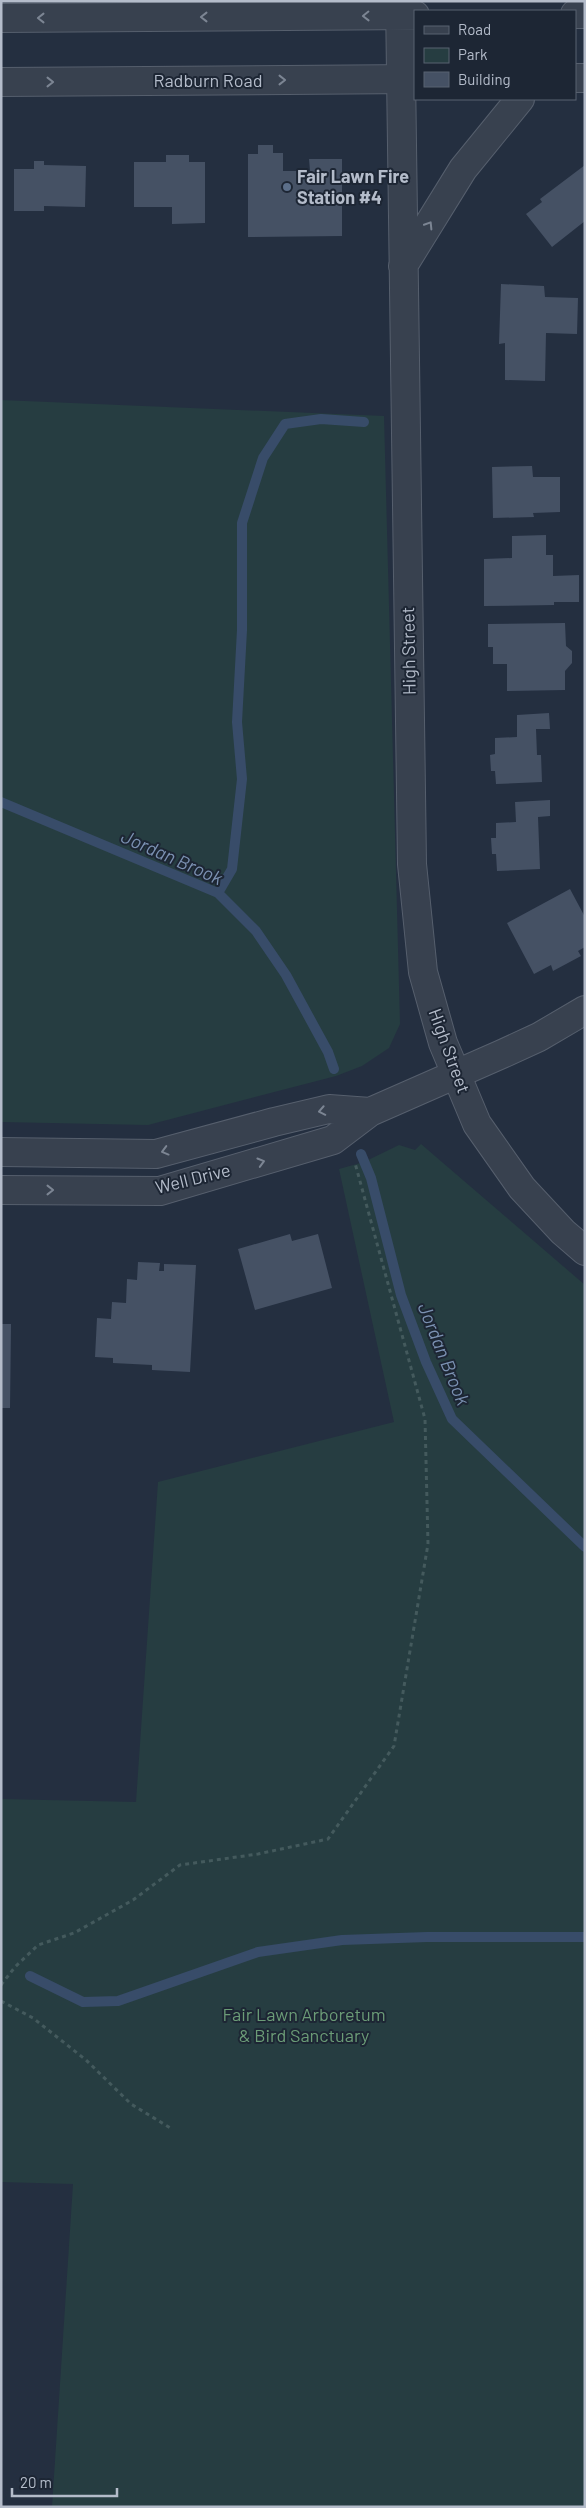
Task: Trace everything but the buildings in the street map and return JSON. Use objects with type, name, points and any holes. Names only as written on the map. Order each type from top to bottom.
[{"type":"street","points":[[1,18],[405,11]]},
{"type":"street","name":"High Street","points":[[405,11],[408,79],[403,266],[412,864],[423,972],[443,1043],[477,1124],[522,1188],[563,1232],[585,1251]]},
{"type":"street","name":"Radburn Road","points":[[1,82],[408,79]]},
{"type":"street","points":[[403,266],[463,169],[519,100]]},
{"type":"street","name":"Well Drive","points":[[1,1190],[160,1190],[333,1140],[370,1112],[456,1076],[539,1037],[585,1010]]},
{"type":"street","name":"Well Drive","points":[[1,1152],[156,1154],[329,1109],[370,1112]]},
{"type":"path","points":[[1,1985],[15,1967],[38,1945],[74,1933],[125,1905],[180,1864],[258,1854],[328,1839],[394,1746],[428,1544],[425,1419],[353,1156]]},
{"type":"path","points":[[1,2001],[32,2018],[86,2060],[131,2104],[172,2129]]},
{"type":"green space","points":[[1,400],[384,416],[400,1024],[389,1048],[362,1066],[336,1076],[148,1125],[1,1122]]},
{"type":"green space","name":"Fair Lawn Arboretum & Bird Sanctuary","points":[[421,1144],[585,1285],[585,2507],[52,2507],[73,2184],[1,2182],[1,1799],[136,1802],[158,1482],[394,1422],[339,1169],[364,1162],[399,1145],[415,1150]]},
{"type":"waterway","points":[[218,893],[232,869],[242,779],[237,722],[242,630],[242,523],[263,458],[285,424],[321,419],[364,422]]},
{"type":"waterway","name":"Jordan Brook","points":[[1,802],[218,893],[256,931],[286,975],[328,1052],[334,1069]]},
{"type":"waterway","name":"Jordan Brook","points":[[361,1154],[371,1178],[401,1295],[426,1362],[452,1419],[585,1547]]},
{"type":"waterway","points":[[30,1976],[83,2002],[118,2001],[258,1952],[342,1940],[427,1937],[585,1937]]},
{"type":"place","name":"Fair Lawn Fire Station #4","points":[[287,187]]}]
